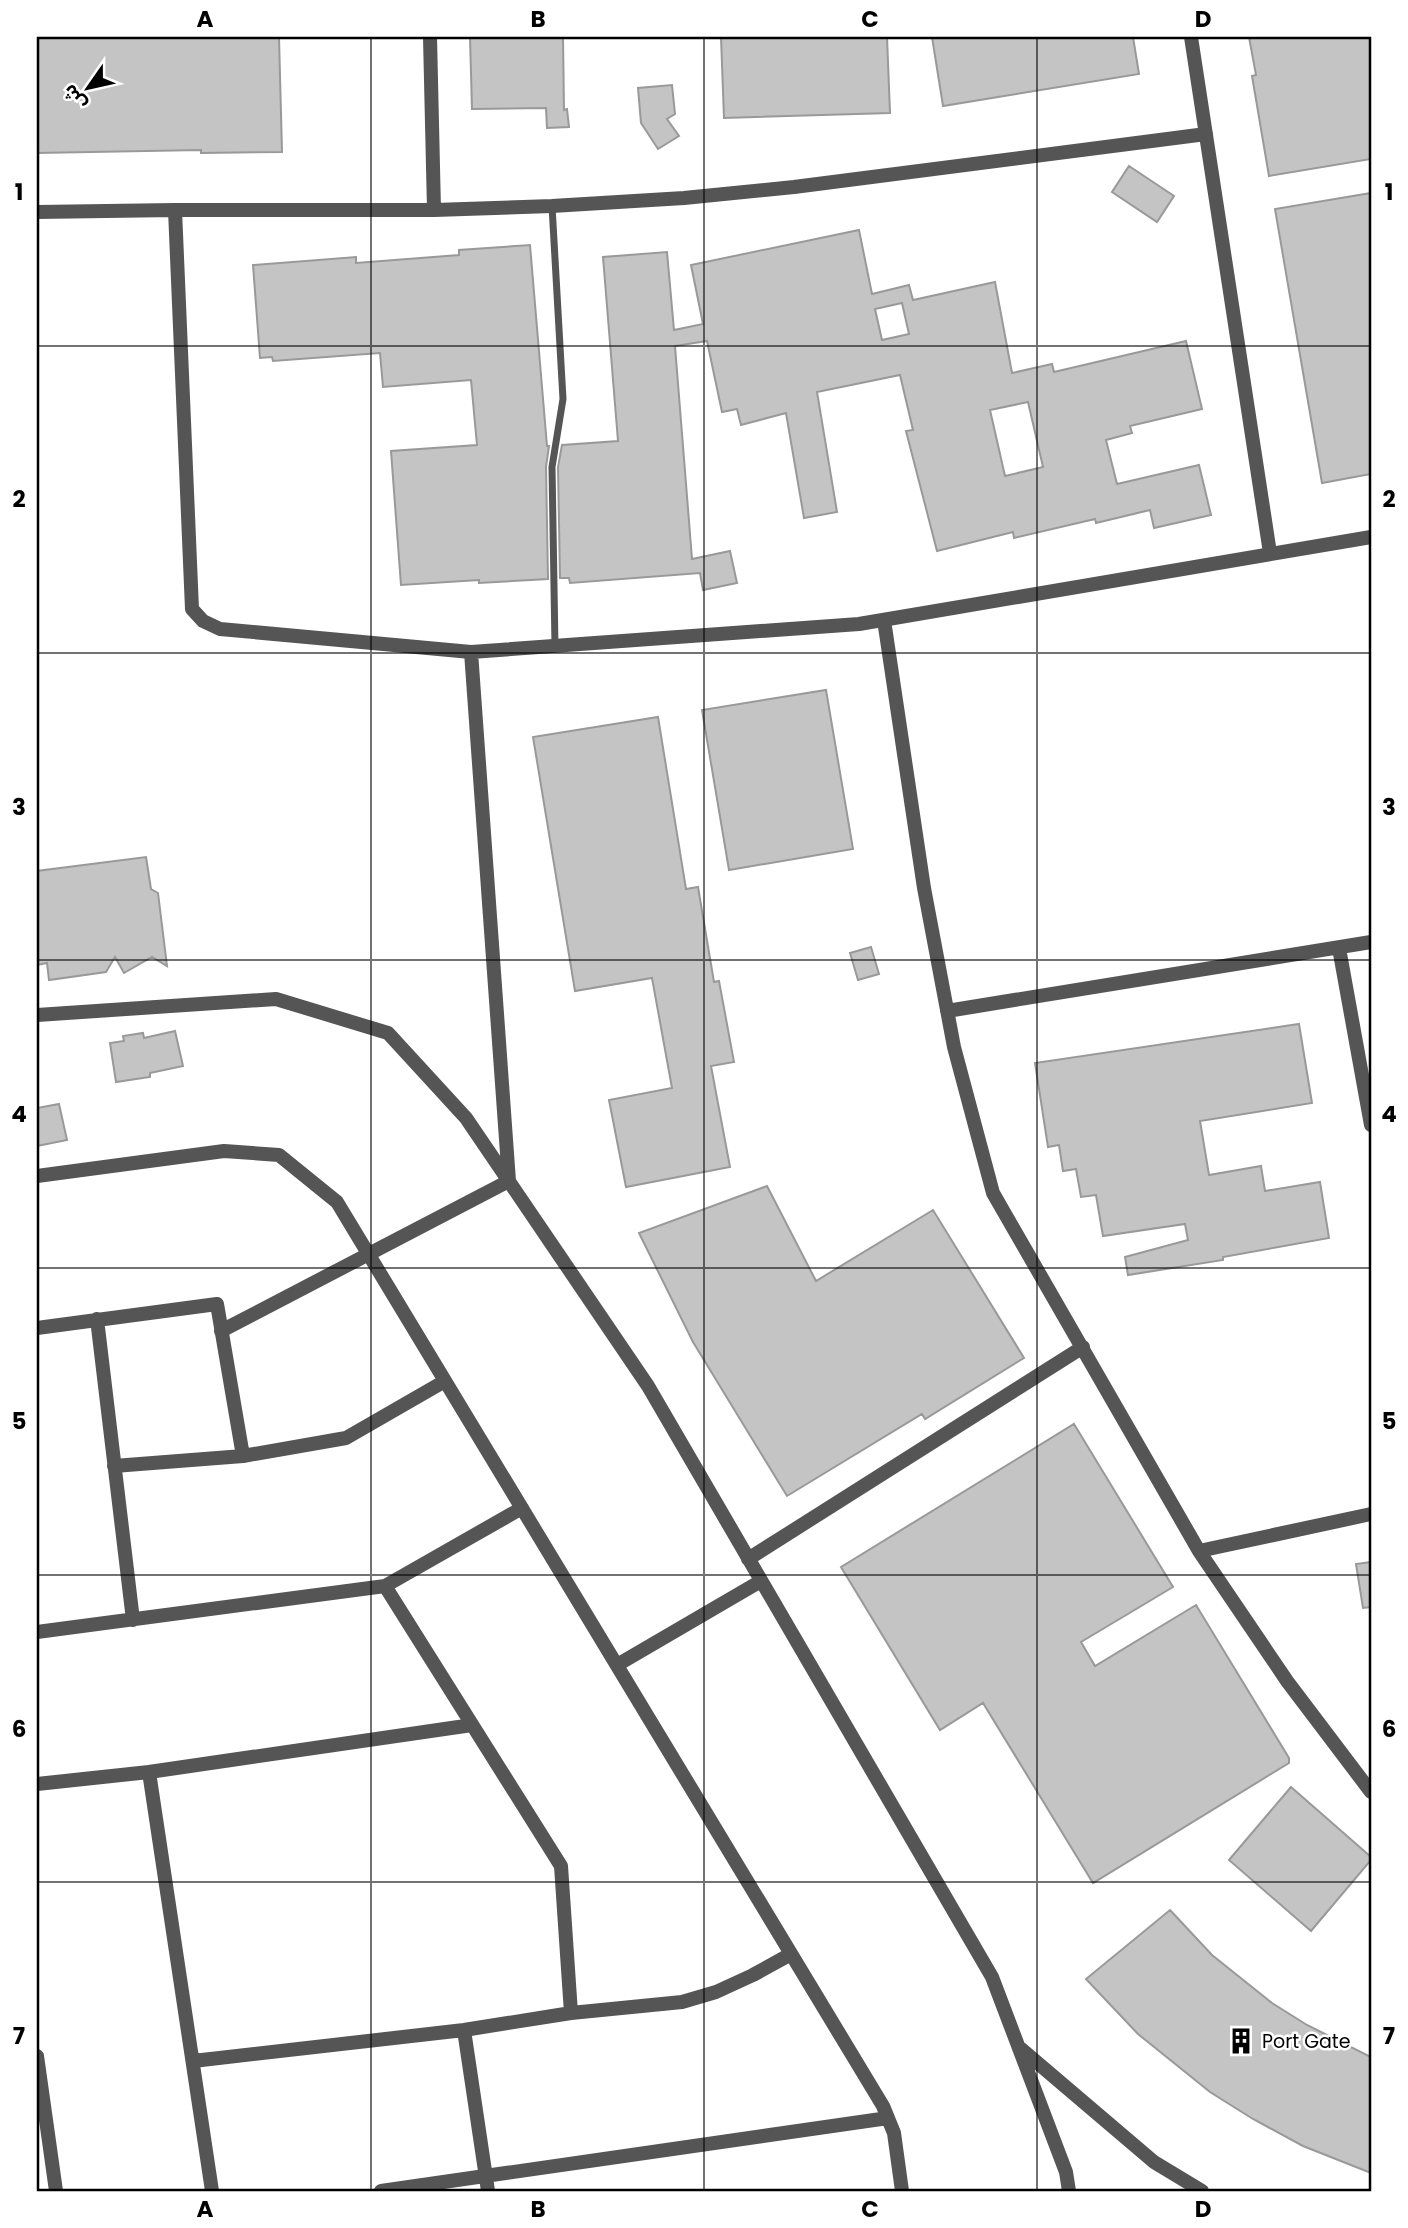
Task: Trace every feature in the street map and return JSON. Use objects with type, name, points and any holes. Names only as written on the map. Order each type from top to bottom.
[{"type":"street","points":[[430,37],[434,210]]},
{"type":"street","points":[[1191,37],[1270,553]]},
{"type":"street","points":[[37,212],[434,210],[684,198],[794,187],[1206,135]]},
{"type":"street","points":[[176,210],[192,609],[202,621],[220,629],[471,652],[859,624],[1371,537]]},
{"type":"street","points":[[884,620],[924,888],[947,1011],[993,1193],[1199,1551],[1287,1681],[1371,1791]]},
{"type":"street","points":[[471,652],[509,1181]]},
{"type":"street","points":[[947,1011],[1371,942]]},
{"type":"street","points":[[1339,948],[1371,1125]]},
{"type":"street","points":[[37,1015],[276,999],[388,1034],[466,1118],[648,1387],[992,1977],[1066,2172],[1069,2191]]},
{"type":"street","points":[[37,1176],[224,1151],[279,1155],[337,1202],[883,2106],[894,2133],[902,2191]]},
{"type":"street","points":[[221,1331],[509,1181]]},
{"type":"street","points":[[37,1328],[217,1304],[243,1456]]},
{"type":"street","points":[[97,1319],[133,1620]]},
{"type":"street","points":[[748,1559],[1083,1347]]},
{"type":"street","points":[[114,1466],[243,1456],[346,1438],[445,1381]]},
{"type":"street","points":[[37,1632],[385,1586],[522,1508]]},
{"type":"street","points":[[1199,1551],[1371,1514]]},
{"type":"street","points":[[617,1665],[761,1581]]},
{"type":"street","points":[[385,1586],[561,1866],[571,2013]]},
{"type":"street","points":[[37,1784],[149,1772],[472,1725]]},
{"type":"street","points":[[149,1772],[212,2191]]},
{"type":"street","points":[[193,2061],[464,2030],[571,2013],[682,2002],[716,1992],[791,1954]]},
{"type":"street","points":[[464,2030],[488,2191]]},
{"type":"street","points":[[1018,2046],[1154,2162],[1202,2191]]},
{"type":"street","points":[[37,2056],[56,2191]]},
{"type":"street","points":[[382,2191],[888,2118]]},
{"type":"lane","points":[[552,206],[563,399],[552,467],[555,646]]},
{"type":"building","points":[[37,37],[279,37],[282,152],[201,153],[201,150],[37,153]]},
{"type":"building","points":[[470,37],[563,37],[564,110],[567,109],[569,127],[547,128],[546,108],[472,109]]},
{"type":"building","points":[[721,37],[887,37],[890,113],[724,118]]},
{"type":"building","points":[[932,37],[1133,37],[1139,74],[943,106]]},
{"type":"building","points":[[1249,37],[1371,37],[1371,159],[1269,176],[1252,76],[1256,75]]},
{"type":"building","points":[[672,85],[675,114],[667,119],[679,136],[658,149],[641,123],[638,88]]},
{"type":"building","points":[[1129,166],[1174,196],[1157,222],[1112,192]]},
{"type":"building","points":[[1371,193],[1371,474],[1322,483],[1275,209]]},
{"type":"building","points":[[859,230],[872,294],[909,285],[913,300],[995,282],[1012,373],[1052,364],[1054,372],[1186,341],[1202,409],[1130,426],[1132,433],[1106,440],[1117,484],[1199,465],[1211,515],[1154,528],[1150,510],[1096,523],[1095,519],[1014,538],[1013,532],[937,551],[906,431],[913,430],[900,375],[817,392],[837,512],[804,518],[786,413],[741,425],[737,409],[722,412],[707,341],[675,346],[692,559],[730,551],[737,583],[703,590],[700,573],[570,583],[569,578],[560,578],[558,467],[562,445],[618,441],[603,257],[667,252],[674,330],[703,324],[691,265]],"holes":[[[902,303],[909,334],[882,340],[875,309]],[[1028,402],[1043,467],[1005,476],[990,410]]]},
{"type":"building","points":[[530,245],[549,446],[546,467],[548,579],[401,585],[391,451],[477,445],[471,380],[383,387],[380,353],[273,361],[272,357],[260,358],[253,265],[356,257],[356,263],[459,255],[459,250]]},
{"type":"building","points":[[826,690],[853,849],[729,870],[702,710]]},
{"type":"building","points":[[658,717],[686,889],[698,887],[714,982],[719,981],[734,1062],[711,1066],[730,1167],[626,1187],[609,1100],[672,1088],[652,978],[575,991],[533,737]]},
{"type":"building","points":[[146,857],[151,889],[158,893],[167,966],[152,957],[124,973],[115,957],[106,972],[49,980],[47,963],[37,965],[37,871]]},
{"type":"building","points":[[871,947],[879,974],[858,980],[850,953]]},
{"type":"building","points":[[1299,1024],[1312,1103],[1200,1121],[1209,1175],[1261,1166],[1265,1191],[1320,1182],[1329,1238],[1223,1257],[1223,1260],[1128,1275],[1125,1257],[1188,1240],[1185,1224],[1103,1236],[1096,1195],[1081,1197],[1076,1169],[1063,1171],[1059,1145],[1048,1147],[1035,1063]]},
{"type":"building","points":[[175,1031],[183,1066],[150,1073],[150,1077],[116,1082],[110,1043],[124,1041],[123,1036],[143,1033],[144,1038]]},
{"type":"building","points":[[59,1104],[67,1140],[37,1146],[37,1108]]},
{"type":"building","points":[[767,1186],[816,1281],[933,1210],[1024,1358],[925,1419],[922,1414],[787,1496],[693,1342],[639,1233]]},
{"type":"building","points":[[1074,1424],[1173,1587],[1081,1642],[1095,1666],[1196,1605],[1289,1758],[1289,1763],[1093,1883],[983,1703],[940,1730],[841,1567]]},
{"type":"building","points":[[1371,1562],[1371,1607],[1363,1608],[1356,1564]]},
{"type":"building","points":[[1291,1787],[1371,1857],[1311,1931],[1229,1860]]},
{"type":"building","name":"Port Gate","points":[[1170,1910],[1212,1955],[1272,2003],[1307,2025],[1371,2057],[1371,2173],[1303,2146],[1210,2092],[1138,2034],[1086,1979]]},
{"type":"place","name":"Port Gate","points":[[1241,2041]]}]
